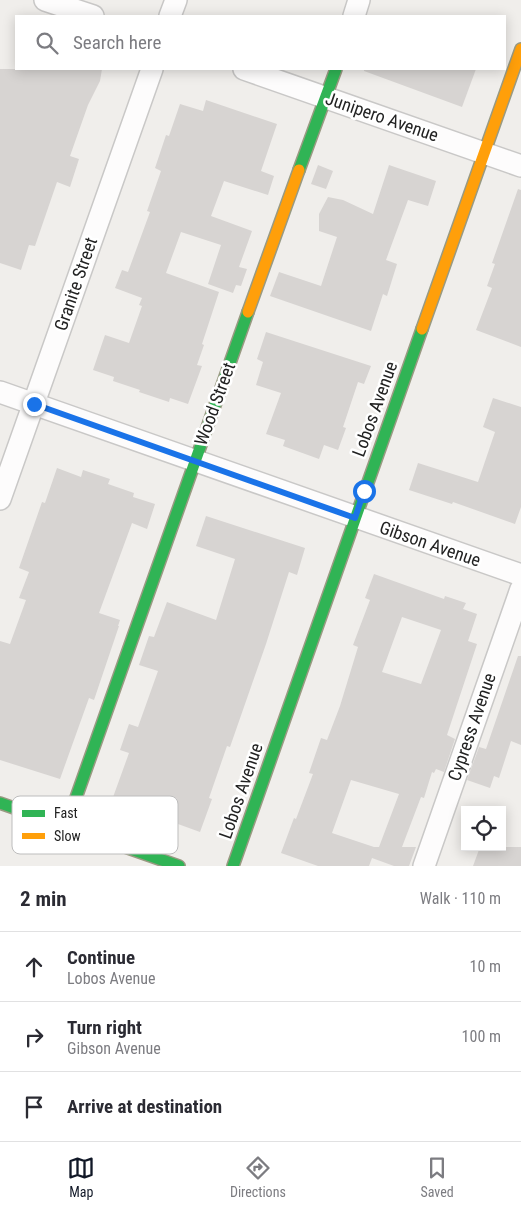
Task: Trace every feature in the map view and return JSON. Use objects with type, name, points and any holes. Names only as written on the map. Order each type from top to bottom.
[{"type":"street","points":[[46,0],[90,15]]},
{"type":"street","points":[[170,15],[176,0]]},
{"type":"street","points":[[354,15],[360,0]]},
{"type":"street","name":"Lobos Avenue","points":[[233,866],[521,49]]},
{"type":"street","name":"Granite Street","points":[[0,499],[152,70]]},
{"type":"street","name":"Junipero Avenue","points":[[247,70],[521,166]]},
{"type":"street","name":"Wood Street","points":[[77,796],[194,461],[336,70]]},
{"type":"street","name":"Gibson Avenue","points":[[0,392],[521,575]]},
{"type":"street","name":"Cypress Avenue","points":[[424,866],[521,589]]},
{"type":"street","points":[[0,802],[12,806]]},
{"type":"street","points":[[145,854],[179,866]]},
{"type":"building","points":[[0,69],[102,70],[100,81],[88,105],[70,156],[79,159],[70,187],[57,182],[35,246],[29,245],[21,270],[0,263]]},
{"type":"building","points":[[364,70],[476,70],[462,107]]},
{"type":"building","points":[[206,100],[277,124],[261,171],[274,176],[268,195],[224,181],[211,216],[252,231],[239,267],[247,269],[241,286],[236,285],[233,293],[208,284],[221,245],[181,232],[166,273],[219,292],[197,365],[202,366],[188,404],[170,398],[169,402],[139,392],[140,390],[113,381],[114,377],[93,370],[105,335],[129,343],[142,306],[139,305],[142,298],[115,288],[122,270],[128,272],[150,212],[147,211],[161,171],[155,168],[166,135],[169,136],[180,104],[203,111]]},
{"type":"building","points":[[318,165],[333,171],[326,189],[311,184]]},
{"type":"building","points":[[389,165],[436,181],[428,206],[408,200],[386,260],[397,264],[387,296],[383,294],[371,331],[270,296],[279,272],[321,286],[337,237],[319,231],[319,214],[328,197],[343,200],[373,214]]},
{"type":"building","points":[[518,189],[521,190],[521,347],[476,330],[492,288],[487,286],[495,264],[492,263]]},
{"type":"building","points":[[266,332],[371,366],[364,384],[358,382],[343,427],[346,428],[338,450],[324,445],[319,459],[283,446],[285,440],[266,434],[281,393],[256,385],[263,362],[257,359]]},
{"type":"building","points":[[493,398],[521,407],[521,507],[515,524],[453,502],[452,504],[409,490],[418,463],[478,482],[495,432],[483,427]]},
{"type":"building","points":[[57,468],[81,477],[83,470],[110,479],[108,484],[134,493],[133,497],[155,504],[147,529],[132,523],[99,613],[120,620],[119,626],[94,700],[89,698],[60,779],[0,760],[0,641],[10,644],[26,600],[19,598],[29,572],[19,568],[42,502],[45,503]]},
{"type":"building","points":[[206,516],[305,548],[297,575],[289,572],[230,747],[227,746],[209,798],[212,799],[200,832],[178,824],[178,796],[113,796],[129,753],[120,750],[129,724],[138,727],[158,671],[139,665],[149,636],[154,637],[167,602],[216,620],[235,559],[196,546]]},
{"type":"building","points":[[374,574],[444,599],[445,596],[466,603],[463,609],[477,614],[468,641],[477,644],[447,735],[455,739],[444,772],[436,769],[434,773],[432,772],[424,798],[421,797],[402,847],[416,847],[409,866],[394,866],[372,858],[369,866],[318,866],[281,853],[313,774],[309,773],[321,738],[327,740],[340,706],[358,647],[353,645],[370,600],[365,598]],"holes":[[[402,617],[441,630],[421,684],[382,672]],[[351,780],[399,794],[379,847],[332,833]]]},
{"type":"building","points":[[518,656],[521,656],[521,745],[511,741],[499,778],[494,776],[490,788],[467,780],[479,747],[486,749]]},
{"type":"building","points":[[506,847],[521,847],[521,866],[473,866],[479,851],[506,851]]},
{"type":"traffic: fast","points":[[299,170],[336,70]]},
{"type":"traffic: fast","points":[[77,796],[248,312]]},
{"type":"traffic: fast","points":[[233,866],[422,329]]},
{"type":"traffic: fast","points":[[0,803],[12,807]]},
{"type":"traffic: fast","points":[[145,854],[179,866]]},
{"type":"traffic: slow","points":[[422,329],[521,49]]},
{"type":"traffic: slow","points":[[248,312],[299,170]]},
{"type":"route","points":[[34,404],[355,518],[364,491]]}]
